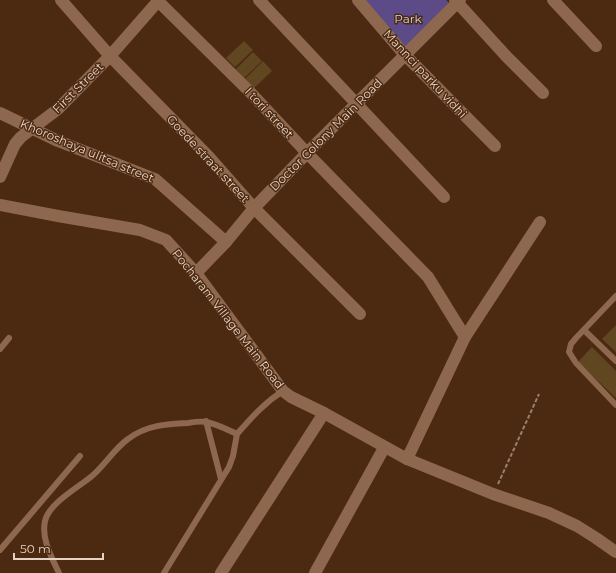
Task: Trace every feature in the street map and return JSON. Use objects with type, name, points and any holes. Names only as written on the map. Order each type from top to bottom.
[{"type":"street","name":"Goede straat street","points":[[61,0],[110,56],[209,157],[254,208],[360,314]]},
{"type":"street","points":[[259,0],[444,197]]},
{"type":"street","name":"Mannci parku vidhi","points":[[358,0],[405,55],[495,146]]},
{"type":"street","points":[[553,0],[596,46]]},
{"type":"street","name":"First Street","points":[[0,177],[15,144],[21,137],[58,109],[110,56],[159,1]]},
{"type":"street","name":"I tori street","points":[[159,1],[244,86],[428,277],[465,337]]},
{"type":"street","points":[[458,1],[506,56],[543,93]]},
{"type":"street","name":"Doctor Colony Main Road","points":[[196,273],[226,242],[254,208],[458,1]]},
{"type":"street","name":"Khoroshaya ulitsa street","points":[[0,113],[58,141],[155,179],[226,242]]},
{"type":"street","name":"Pocharam Village Main Road","points":[[0,205],[140,230],[166,240],[196,273],[283,391],[291,397],[407,459],[493,494],[549,513],[578,526],[616,552]]},
{"type":"street","points":[[407,459],[465,337],[540,222]]},
{"type":"street","points":[[221,573],[324,414]]},
{"type":"street","points":[[315,573],[384,448]]},
{"type":"lane","points":[[616,296],[571,344],[569,352],[576,364],[616,405]]},
{"type":"lane","points":[[610,302],[616,307]]},
{"type":"lane","points":[[584,330],[616,361]]},
{"type":"lane","points":[[0,349],[9,338]]},
{"type":"lane","points":[[164,573],[229,467],[233,456],[237,434],[255,412],[270,399],[283,391]]},
{"type":"lane","points":[[59,573],[45,539],[44,523],[46,517],[54,506],[92,476],[127,439],[149,428],[161,425],[206,421],[237,434]]},
{"type":"lane","points":[[206,421],[221,479]]},
{"type":"lane","points":[[0,550],[80,456]]},
{"type":"path","points":[[493,494],[539,394]]},
{"type":"green space","name":"Park","points":[[363,0],[446,0],[450,4],[406,47]]},
{"type":"building","points":[[244,41],[253,50],[235,67],[226,58]]},
{"type":"building","points":[[253,52],[262,61],[244,78],[236,69]]},
{"type":"building","points":[[263,61],[272,71],[254,88],[245,79]]},
{"type":"building","points":[[616,325],[616,352],[602,339]]},
{"type":"building","points":[[592,347],[616,371],[616,398],[578,362]]}]
